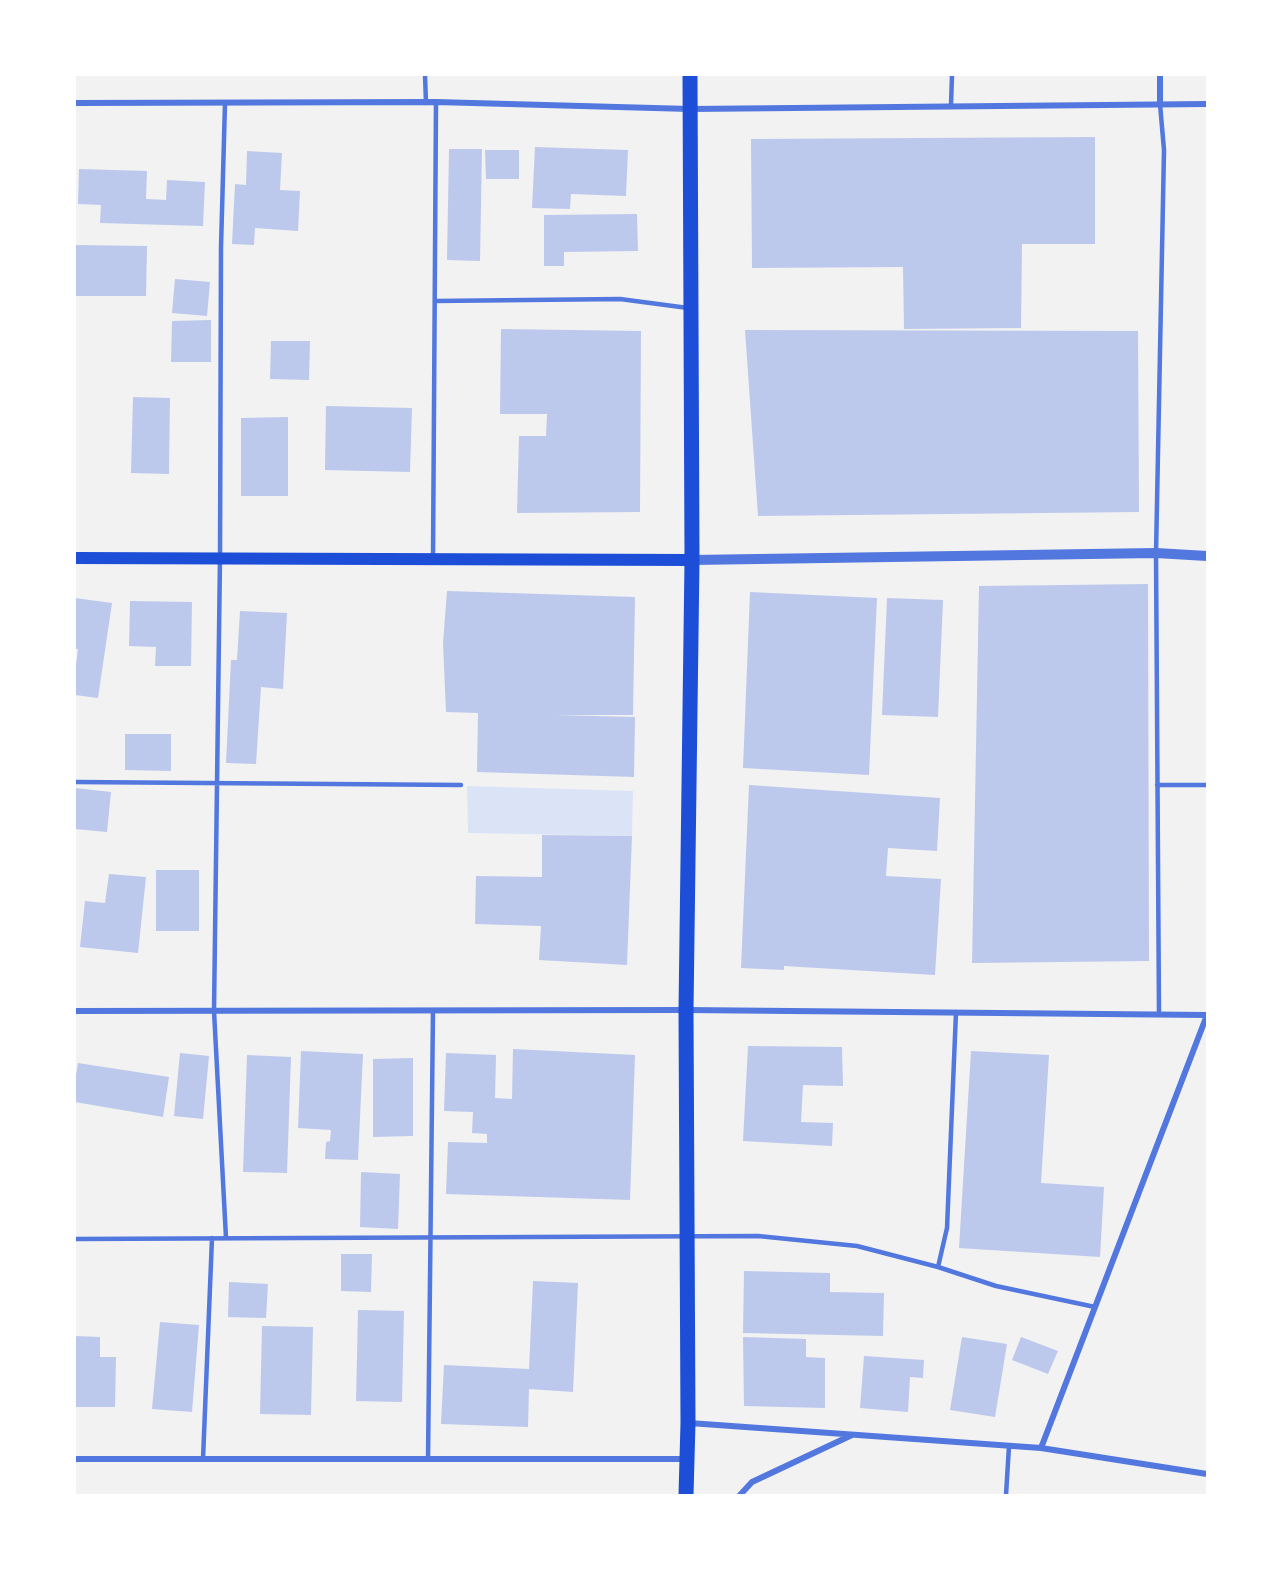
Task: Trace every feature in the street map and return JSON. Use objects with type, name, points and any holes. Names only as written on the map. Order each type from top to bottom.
[{"type":"main road","points":[[686,1495],[688,1423],[686,1010],[692,560],[690,75]]},
{"type":"main road","points":[[75,558],[692,560]]},
{"type":"street","points":[[1160,75],[1160,104]]},
{"type":"street","points":[[75,103],[436,102],[690,109],[1207,104]]},
{"type":"street","points":[[692,560],[1156,552],[1207,556]]},
{"type":"street","points":[[75,1011],[686,1010],[1207,1015],[1041,1448]]},
{"type":"street","points":[[688,1423],[1041,1448],[1207,1474]]},
{"type":"street","points":[[740,1495],[752,1482],[853,1435]]},
{"type":"street","points":[[75,1460],[686,1459]]},
{"type":"lane","points":[[425,75],[426,103]]},
{"type":"lane","points":[[951,105],[952,75]]},
{"type":"lane","points":[[433,559],[436,102]]},
{"type":"lane","points":[[225,103],[221,258],[214,1011],[226,1238]]},
{"type":"lane","points":[[1159,1015],[1156,552],[1164,150],[1160,104]]},
{"type":"lane","points":[[435,301],[620,299],[691,308]]},
{"type":"lane","points":[[75,782],[461,785]]},
{"type":"lane","points":[[1157,785],[1207,785]]},
{"type":"lane","points":[[428,1459],[433,1010]]},
{"type":"lane","points":[[938,1267],[947,1228],[956,1012]]},
{"type":"lane","points":[[75,1239],[758,1236],[857,1246],[938,1267],[996,1286],[1095,1307]]},
{"type":"lane","points":[[203,1460],[212,1238]]},
{"type":"lane","points":[[1006,1495],[1009,1446]]},
{"type":"shaded area","points":[[467,786],[633,791],[632,836],[468,833]]},
{"type":"building","points":[[1095,137],[1095,244],[1022,244],[1021,328],[904,329],[903,267],[752,268],[751,139]]},
{"type":"building","points":[[535,147],[628,150],[626,196],[571,194],[570,209],[532,208]]},
{"type":"building","points":[[449,149],[482,149],[480,261],[447,260]]},
{"type":"building","points":[[485,150],[519,150],[519,179],[486,179]]},
{"type":"building","points":[[247,151],[282,153],[280,190],[300,191],[298,231],[255,228],[254,245],[232,244],[235,184],[246,185]]},
{"type":"building","points":[[79,169],[147,171],[146,199],[166,200],[167,180],[205,182],[203,226],[100,223],[101,205],[78,204]]},
{"type":"building","points":[[637,214],[638,251],[564,252],[564,266],[544,266],[544,215]]},
{"type":"building","points":[[75,245],[147,246],[146,296],[75,296]]},
{"type":"building","points":[[175,279],[210,282],[207,316],[172,313]]},
{"type":"building","points":[[211,320],[211,362],[171,362],[172,321]]},
{"type":"building","points":[[501,329],[641,331],[640,512],[517,513],[519,436],[546,436],[547,414],[500,414]]},
{"type":"building","points":[[745,330],[1138,331],[1139,512],[758,516]]},
{"type":"building","points":[[271,341],[310,341],[309,380],[270,379]]},
{"type":"building","points":[[133,397],[170,398],[169,474],[131,473]]},
{"type":"building","points":[[326,406],[412,408],[410,472],[325,470]]},
{"type":"building","points":[[288,417],[288,496],[241,496],[241,418]]},
{"type":"building","points":[[1148,584],[1149,961],[972,963],[979,586]]},
{"type":"building","points":[[447,591],[635,597],[633,715],[555,715],[635,717],[634,777],[477,772],[478,713],[446,712],[443,643]]},
{"type":"building","points":[[750,592],[877,598],[869,775],[743,768]]},
{"type":"building","points":[[75,598],[112,603],[98,698],[75,695],[78,649],[75,649]]},
{"type":"building","points":[[887,598],[943,600],[938,717],[882,715]]},
{"type":"building","points":[[130,601],[192,602],[191,666],[155,666],[156,647],[129,646]]},
{"type":"building","points":[[240,611],[287,613],[283,689],[261,687],[256,764],[226,763],[231,660],[237,660]]},
{"type":"building","points":[[125,734],[171,734],[171,771],[125,770]]},
{"type":"building","points":[[749,785],[940,798],[937,851],[888,848],[886,876],[941,879],[935,975],[784,966],[784,970],[741,968]]},
{"type":"building","points":[[75,788],[111,792],[107,832],[75,829]]},
{"type":"building","points":[[542,835],[632,836],[627,965],[539,960],[541,926],[475,924],[476,876],[542,877]]},
{"type":"building","points":[[156,870],[199,870],[199,931],[156,931]]},
{"type":"building","points":[[109,874],[146,877],[138,953],[80,947],[85,901],[105,903]]},
{"type":"building","points":[[748,1046],[842,1047],[843,1086],[803,1085],[801,1122],[833,1123],[832,1146],[743,1141]]},
{"type":"building","points":[[513,1049],[635,1055],[630,1200],[446,1194],[448,1142],[487,1143],[487,1134],[472,1133],[473,1112],[444,1111],[446,1053],[496,1055],[495,1098],[512,1099]]},
{"type":"building","points":[[301,1051],[363,1054],[358,1160],[325,1159],[326,1142],[330,1141],[331,1130],[298,1128]]},
{"type":"building","points":[[971,1051],[1049,1055],[1041,1183],[1104,1187],[1100,1257],[959,1248]]},
{"type":"building","points":[[180,1053],[209,1056],[203,1119],[174,1116]]},
{"type":"building","points":[[247,1055],[291,1057],[287,1173],[243,1172]]},
{"type":"building","points":[[413,1058],[413,1136],[373,1137],[373,1059]]},
{"type":"building","points":[[78,1063],[169,1077],[163,1117],[75,1102]]},
{"type":"building","points":[[361,1172],[400,1174],[398,1229],[360,1227]]},
{"type":"building","points":[[341,1254],[372,1254],[371,1292],[341,1291]]},
{"type":"building","points":[[744,1271],[830,1273],[830,1292],[884,1293],[883,1336],[743,1333]]},
{"type":"building","points":[[533,1281],[578,1283],[573,1392],[529,1389],[528,1427],[441,1424],[444,1365],[529,1369]]},
{"type":"building","points":[[229,1282],[268,1284],[266,1318],[228,1317]]},
{"type":"building","points":[[358,1310],[404,1311],[402,1402],[356,1401]]},
{"type":"building","points":[[160,1322],[199,1325],[192,1412],[152,1409]]},
{"type":"building","points":[[262,1326],[313,1327],[311,1415],[260,1414]]},
{"type":"building","points":[[75,1336],[100,1337],[100,1357],[116,1357],[115,1407],[75,1407]]},
{"type":"building","points":[[743,1337],[806,1339],[806,1357],[825,1358],[825,1408],[744,1406]]},
{"type":"building","points":[[962,1337],[1007,1344],[995,1417],[950,1410]]},
{"type":"building","points":[[1021,1337],[1058,1351],[1048,1374],[1012,1360]]},
{"type":"building","points":[[864,1356],[924,1360],[923,1378],[910,1377],[908,1412],[860,1408]]}]
